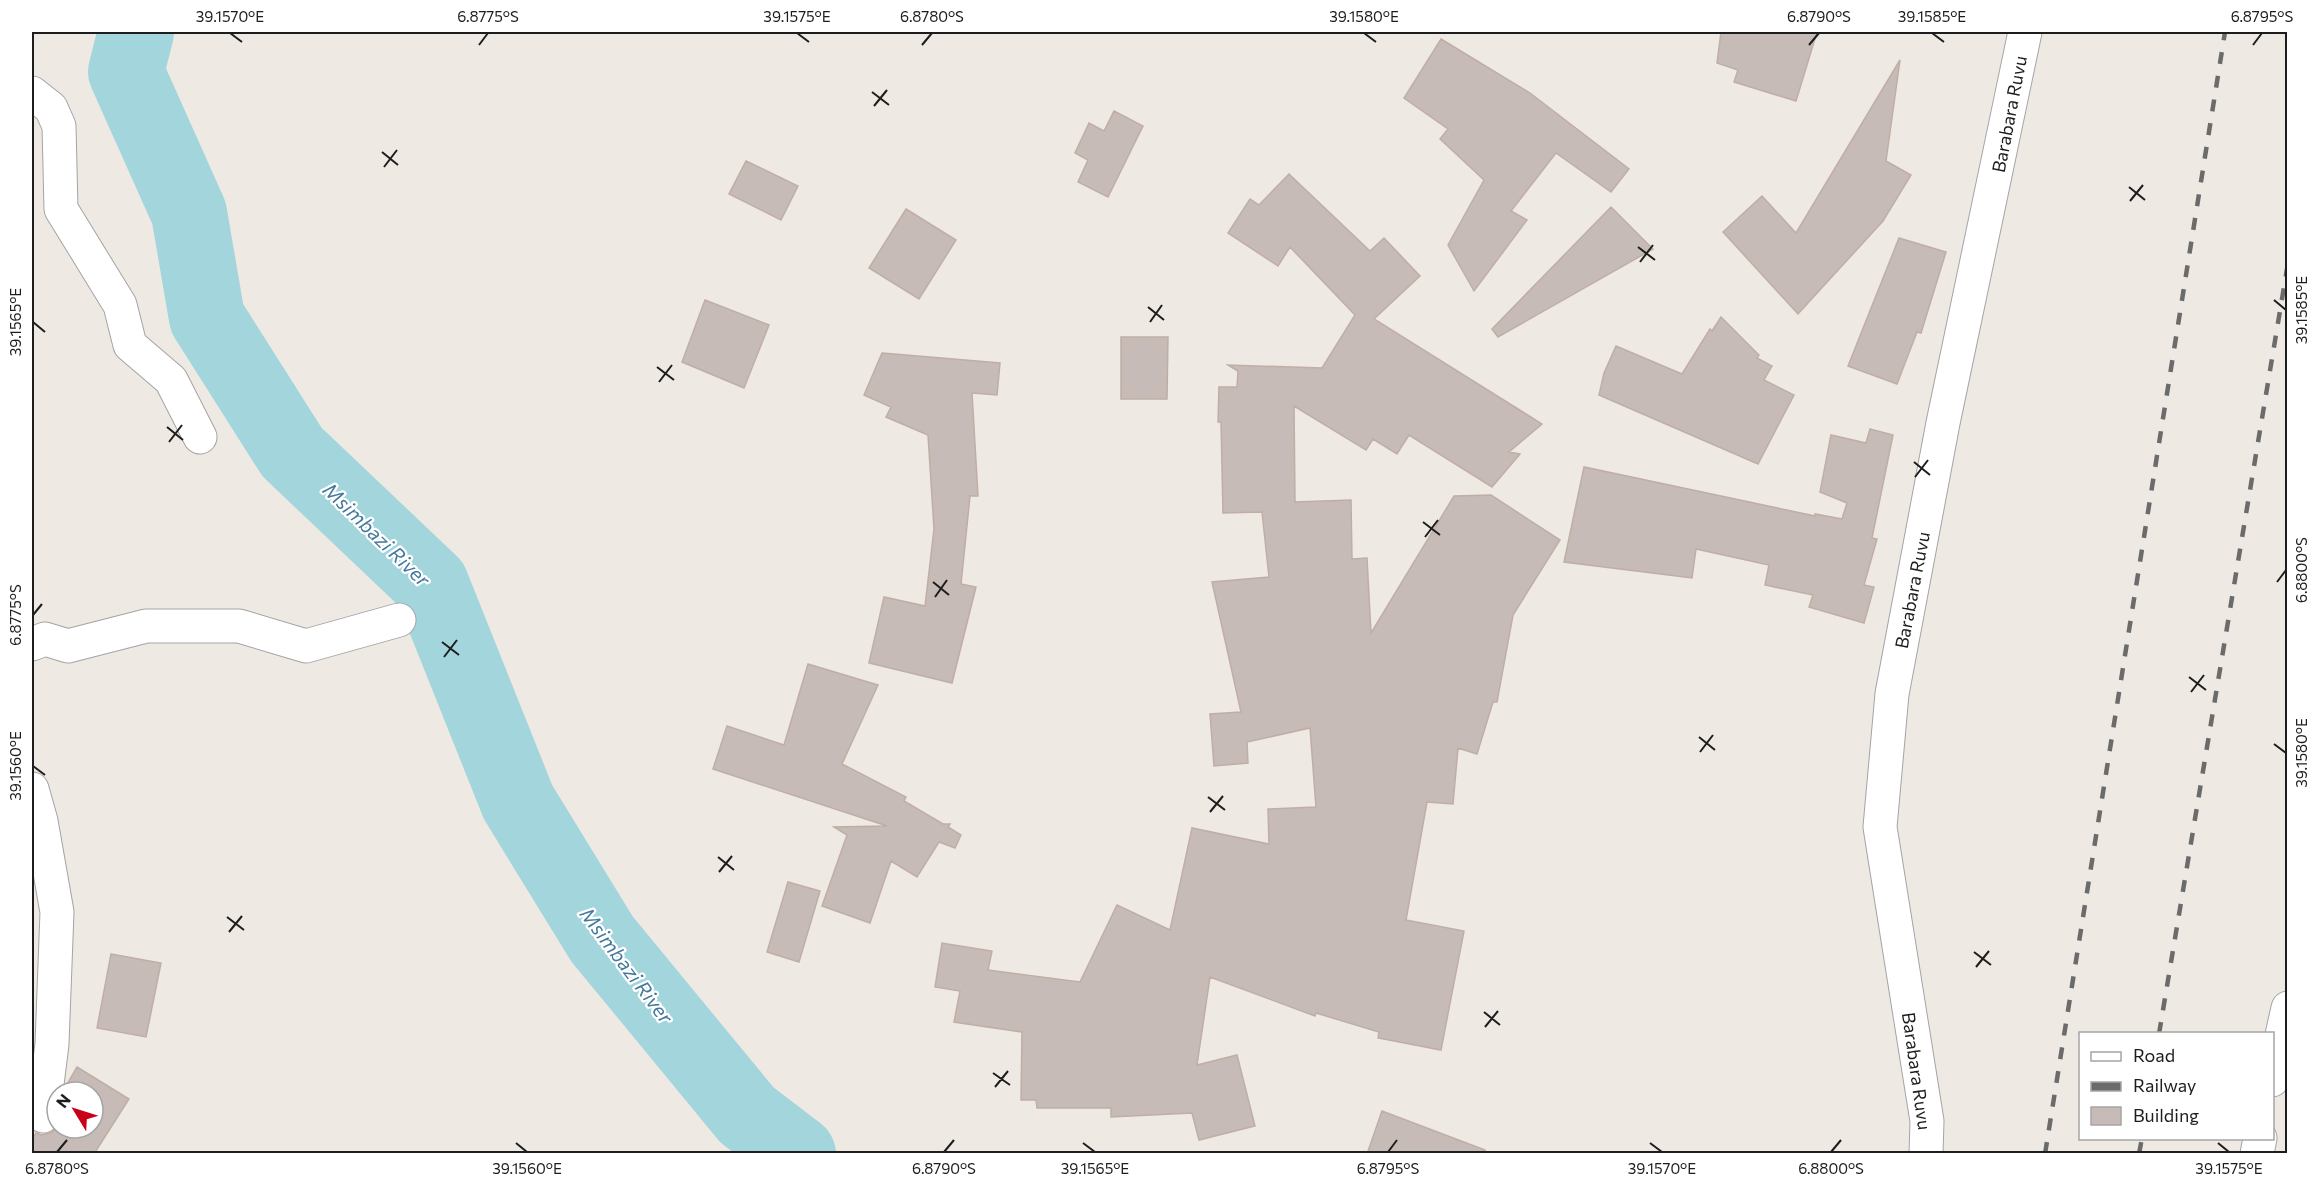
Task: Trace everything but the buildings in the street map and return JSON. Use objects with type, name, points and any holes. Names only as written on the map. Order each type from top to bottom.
[{"type":"street","name":"Barabara Ruvu","points":[[1926,1154],[1927,1121],[1880,826],[1894,682],[1943,423],[2025,32]]},
{"type":"street","points":[[32,93],[51,108],[59,126],[61,208],[120,305],[130,345],[171,380],[200,437]]},
{"type":"street","points":[[32,644],[45,639],[68,646],[146,626],[239,626],[306,645],[399,620]]},
{"type":"street","points":[[32,789],[41,821],[57,912],[43,990],[52,1044],[43,1116]]},
{"type":"street","points":[[2274,1071],[2288,1008]]},
{"type":"waterway","name":"Msimbazi River","points":[[136,32],[126,72],[189,213],[207,318],[292,452],[431,584],[518,802],[602,939],[747,1115],[798,1154]]},
{"type":"railway","points":[[2045,1154],[2225,32]]},
{"type":"railway","points":[[2159,1032],[2288,263]]},
{"type":"railway","points":[[2139,1154],[2142,1140]]}]
